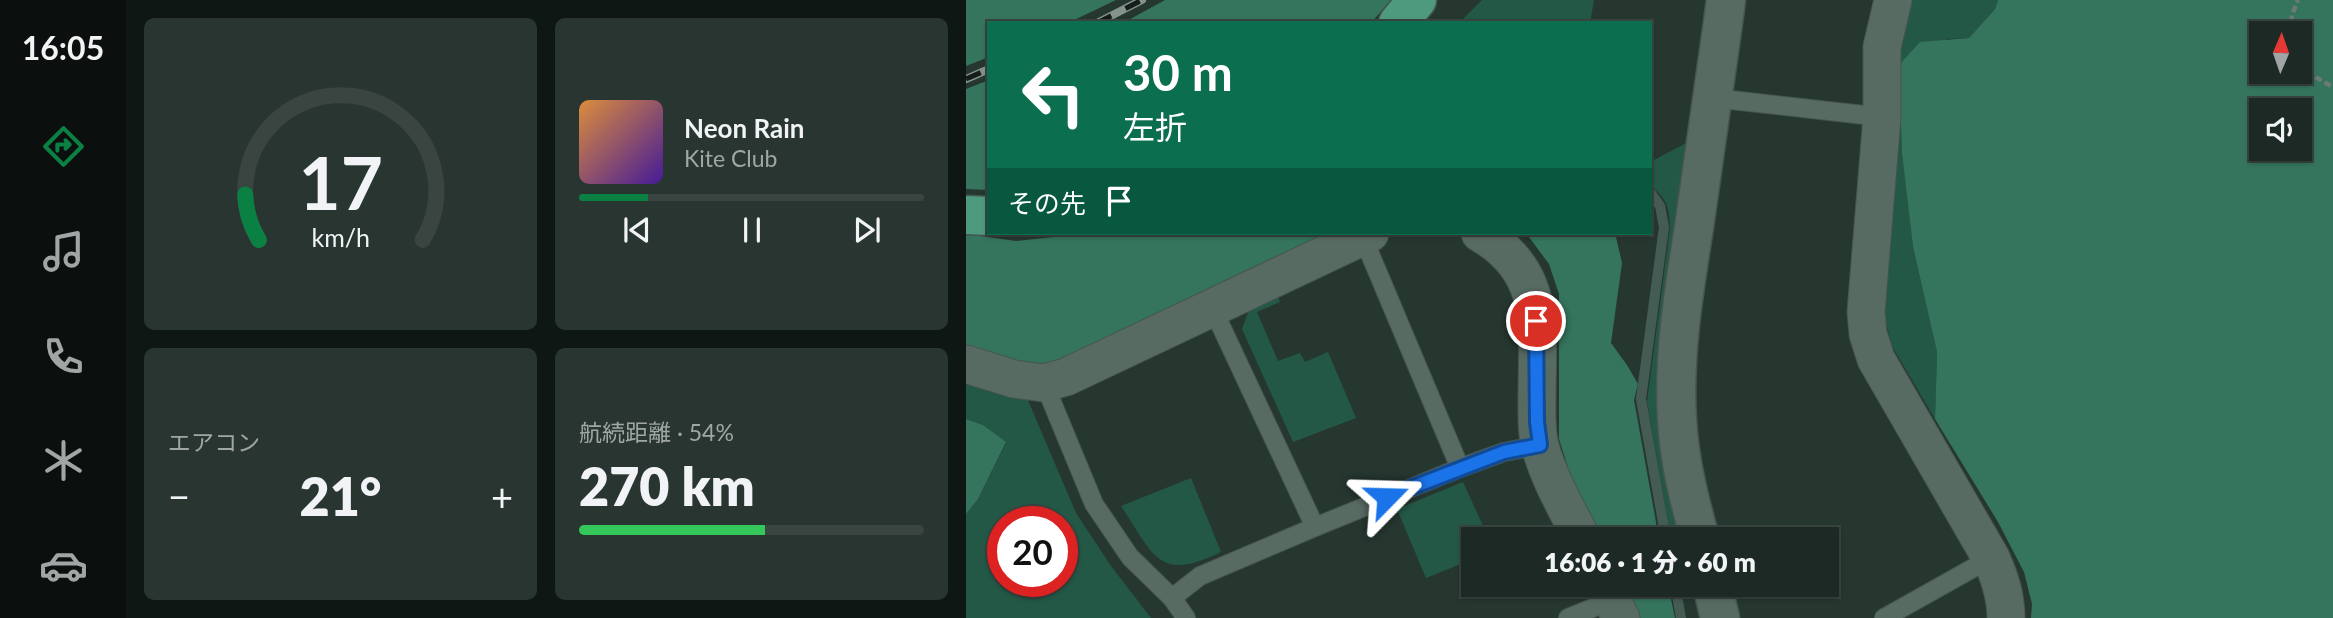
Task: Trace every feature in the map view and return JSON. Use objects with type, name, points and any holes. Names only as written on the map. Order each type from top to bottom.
[{"type":"highway","points":[[1400,21],[1418,0]]},
{"type":"highway","points":[[966,215],[987,216]]},
{"type":"main road","points":[[1697,527],[1679,450],[1676,416],[1677,369],[1682,303],[1726,0]]},
{"type":"main road","points":[[1715,597],[1720,618]]},
{"type":"street","points":[[1893,0],[1882,47],[1882,117],[1866,312],[1868,334],[1876,359],[1991,558],[2001,580],[2006,618]]},
{"type":"street","points":[[966,364],[1014,379],[1044,383],[1066,377],[1364,235]]},
{"type":"street","points":[[1483,235],[1507,252],[1527,279],[1535,305],[1537,422],[1540,445],[1552,480],[1576,527]]},
{"type":"lane","points":[[1713,97],[1882,117]]},
{"type":"lane","points":[[1366,235],[1460,468]]},
{"type":"lane","points":[[1212,307],[1315,527]]},
{"type":"lane","points":[[1044,383],[1094,504],[1130,557],[1172,598],[1186,618]]},
{"type":"lane","points":[[1172,598],[1200,576],[1315,527],[1460,468],[1504,452],[1540,445]]},
{"type":"lane","points":[[1884,618],[1991,558]]},
{"type":"lane","points":[[1567,618],[1613,601]]},
{"type":"path","points":[[2291,21],[2298,0]]},
{"type":"path","points":[[2312,74],[2333,88]]},
{"type":"green space","points":[[966,0],[1116,0],[1072,21],[987,21],[987,58],[966,66]]},
{"type":"green space","points":[[1165,0],[1391,0],[1373,21],[1127,21]]},
{"type":"green space","points":[[1482,0],[1594,0],[1590,21],[1461,21]]},
{"type":"green space","points":[[1910,0],[1998,0],[1995,9],[1969,38],[1947,39],[1899,65]]},
{"type":"green space","points":[[1998,0],[2333,0],[2333,618],[2031,618],[2032,604],[2024,572],[1998,522],[1935,419],[1937,352],[1913,247],[1902,154],[1899,65],[1920,42],[1969,38],[1995,9]]},
{"type":"green space","points":[[987,81],[987,190],[966,189],[966,89]]},
{"type":"green space","points":[[1901,113],[1902,154],[1913,247],[1937,352],[1935,419],[1892,346],[1885,319],[1883,293]]},
{"type":"green space","points":[[1692,140],[1683,527],[1669,527],[1647,402],[1670,227],[1666,203],[1652,187],[1652,157],[1654,160]]},
{"type":"green space","points":[[966,234],[1016,241],[1073,235],[1335,235],[1041,371],[966,354]]},
{"type":"green space","points":[[1526,235],[1615,235],[1622,263],[1611,343],[1638,384],[1634,400],[1657,527],[1596,527],[1573,484],[1559,439],[1559,294],[1549,264]]},
{"type":"green space","points":[[1278,296],[1280,302],[1257,312],[1278,361],[1300,353],[1305,362],[1328,352],[1356,418],[1293,442],[1242,329],[1250,307]]},
{"type":"green space","points":[[966,383],[1027,398],[1073,506],[987,506],[987,597],[1078,597],[1078,516],[1111,566],[1151,618],[966,618],[966,514],[978,499],[1006,443],[983,425],[966,419]]},
{"type":"green space","points":[[966,419],[983,425],[1006,442],[978,499],[966,514]]},
{"type":"green space","points":[[1191,478],[1221,552],[1183,565],[1170,564],[1151,550],[1121,506]]},
{"type":"green space","points":[[1463,482],[1484,527],[1461,527],[1461,564],[1426,578],[1397,509]]},
{"type":"green space","points":[[1630,597],[1671,597],[1675,618],[1640,618]]},
{"type":"waterway","points":[[1652,195],[1660,206],[1664,227],[1641,399],[1664,527]]},
{"type":"waterway","points":[[1677,597],[1681,618]]},
{"type":"railway","points":[[1101,21],[1142,0]]},
{"type":"railway","points":[[966,79],[987,70]]},
{"type":"route","points":[[1387,497],[1504,452],[1540,445],[1537,422],[1536,321]]}]
